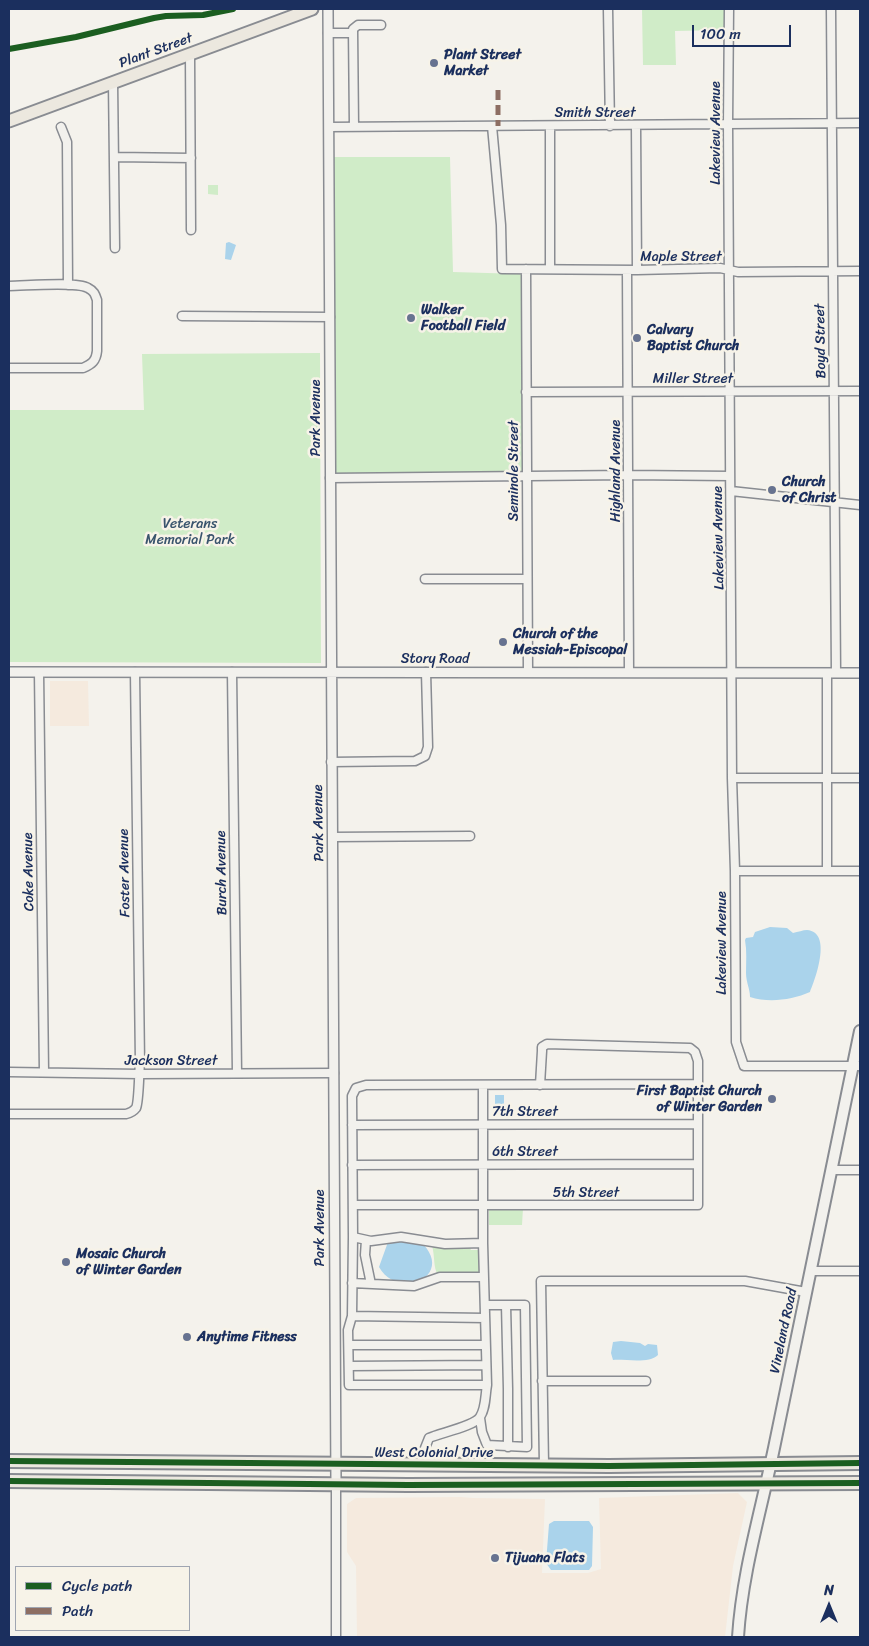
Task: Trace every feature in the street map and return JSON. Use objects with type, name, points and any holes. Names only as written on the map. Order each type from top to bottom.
[{"type":"highway","name":"West Colonial Drive","points":[[9,1461],[609,1466],[860,1463]]},
{"type":"highway","points":[[146,1482],[178,1474],[191,1464]]},
{"type":"highway","points":[[476,1484],[488,1479],[532,1476],[544,1465]]},
{"type":"highway","points":[[536,1485],[550,1472],[609,1466]]},
{"type":"highway","points":[[9,1481],[336,1485],[860,1483]]},
{"type":"main road","name":"Plant Street","points":[[9,121],[312,9]]},
{"type":"main road","name":"Vineland Road","points":[[738,1637],[748,1569],[810,1271],[857,1066],[860,1031]]},
{"type":"street","name":"Park Avenue","points":[[328,9],[336,1637]]},
{"type":"street","points":[[608,9],[610,126]]},
{"type":"street","name":"Lakeview Avenue","points":[[730,9],[728,124],[730,476],[736,1042],[744,1066],[857,1066]]},
{"type":"street","name":"Boyd Street","points":[[827,872],[832,673],[835,391],[831,9]]},
{"type":"street","points":[[354,127],[353,29],[358,25],[381,25]]},
{"type":"street","points":[[328,33],[354,33]]},
{"type":"street","points":[[190,55],[192,230]]},
{"type":"street","points":[[113,82],[115,248]]},
{"type":"street","name":"Smith Street","points":[[329,127],[860,123]]},
{"type":"street","name":"Maple Street","points":[[492,126],[501,225],[502,269],[637,270],[720,268],[738,272],[860,271]]},
{"type":"street","points":[[550,126],[550,269]]},
{"type":"street","points":[[636,126],[637,270]]},
{"type":"street","points":[[61,127],[67,142],[68,285]]},
{"type":"street","points":[[115,157],[191,158]]},
{"type":"street","name":"Seminole Street","points":[[526,269],[528,672]]},
{"type":"street","name":"Highland Avenue","points":[[627,270],[629,672]]},
{"type":"street","points":[[9,286],[87,286],[95,292],[98,300],[98,351],[96,359],[91,365],[83,368],[9,368]]},
{"type":"street","points":[[182,316],[330,317]]},
{"type":"street","name":"Miller Street","points":[[526,392],[860,391]]},
{"type":"street","points":[[330,478],[628,475],[730,476]]},
{"type":"street","points":[[731,491],[860,505]]},
{"type":"street","points":[[425,579],[527,579]]},
{"type":"street","name":"Story Road","points":[[9,672],[860,673]]},
{"type":"street","name":"Coke Avenue","points":[[39,672],[44,1072]]},
{"type":"street","name":"Foster Avenue","points":[[9,1114],[126,1114],[132,1112],[137,1102],[140,1063],[136,672]]},
{"type":"street","name":"Burch Avenue","points":[[232,672],[237,1073]]},
{"type":"street","points":[[331,762],[416,761],[425,756],[428,746],[426,672]]},
{"type":"street","points":[[732,778],[860,778]]},
{"type":"street","points":[[333,837],[470,836]]},
{"type":"street","points":[[735,872],[860,871]]},
{"type":"street","name":"5th Street","points":[[353,1205],[698,1205],[698,1062],[695,1052],[690,1048],[546,1044],[542,1047],[540,1085]]},
{"type":"street","name":"Jackson Street","points":[[9,1072],[139,1074],[334,1073]]},
{"type":"street","points":[[487,1385],[349,1385],[348,1330],[352,1316],[353,1237],[352,1096],[356,1088],[361,1086],[698,1084]]},
{"type":"street","points":[[425,1465],[425,1448],[429,1438],[474,1424],[480,1418],[484,1406],[487,1385],[483,1244],[483,1085]]},
{"type":"street","name":"7th Street","points":[[352,1125],[698,1124]]},
{"type":"street","name":"6th Street","points":[[352,1165],[698,1164]]},
{"type":"street","points":[[832,1170],[860,1170]]},
{"type":"street","points":[[353,1237],[366,1240],[401,1237],[445,1244],[483,1244]]},
{"type":"street","points":[[366,1240],[365,1255],[371,1284]]},
{"type":"street","points":[[810,1271],[860,1271]]},
{"type":"street","points":[[352,1283],[414,1286],[440,1277],[484,1277]]},
{"type":"street","points":[[544,1465],[540,1281],[745,1281],[806,1292]]},
{"type":"street","points":[[480,1418],[487,1446],[527,1447],[525,1305],[485,1305]]},
{"type":"street","points":[[506,1305],[508,1447]]},
{"type":"street","points":[[352,1316],[485,1318]]},
{"type":"street","points":[[349,1345],[485,1345]]},
{"type":"street","points":[[349,1366],[486,1366]]},
{"type":"street","points":[[542,1381],[646,1381]]},
{"type":"shaded area","points":[[50,681],[88,681],[89,726],[50,726]]},
{"type":"shaded area","points":[[738,1493],[747,1502],[733,1566],[725,1637],[357,1637],[356,1566],[347,1552],[347,1504],[356,1498],[461,1497],[545,1499],[542,1573],[588,1573],[601,1569],[599,1498]]},
{"type":"green space","points":[[642,9],[726,9],[726,30],[675,31],[676,65],[643,65]]},
{"type":"green space","points":[[334,157],[450,157],[453,272],[522,274],[522,473],[335,473]]},
{"type":"green space","points":[[208,185],[218,185],[218,195],[208,194]]},
{"type":"green space","name":"Veterans Memorial Park","points":[[320,353],[321,663],[9,662],[9,410],[144,410],[142,354]]},
{"type":"green space","points":[[489,1208],[523,1208],[522,1225],[489,1225]]},
{"type":"green space","points":[[432,1246],[469,1246],[471,1250],[479,1250],[480,1275],[438,1275],[435,1269]]},
{"type":"water","points":[[229,242],[236,245],[231,260],[225,259],[226,243]]},
{"type":"water","points":[[770,927],[787,928],[793,933],[807,930],[815,933],[819,939],[821,947],[820,957],[810,992],[780,1000],[750,997],[746,976],[745,940],[746,938],[753,937],[755,932]]},
{"type":"water","points":[[495,1095],[504,1095],[504,1114],[495,1114]]},
{"type":"water","points":[[406,1239],[423,1244],[431,1256],[432,1266],[428,1275],[420,1281],[398,1282],[388,1277],[379,1267],[388,1242]]},
{"type":"water","points":[[613,1342],[640,1343],[645,1346],[648,1344],[657,1345],[658,1355],[654,1358],[643,1360],[613,1360],[611,1353]]},
{"type":"water","points":[[554,1521],[589,1521],[593,1527],[592,1566],[589,1570],[551,1570],[546,1563],[549,1524]]},
{"type":"marked path","points":[[498,90],[498,126]]},
{"type":"cycle path","points":[[9,49],[76,37],[154,18],[203,15],[233,9]]},
{"type":"cycle path","points":[[9,1461],[609,1466],[860,1463]]},
{"type":"cycle path","points":[[9,1481],[408,1485],[860,1483]]},
{"type":"place","name":"Plant Street Market","points":[[434,63]]},
{"type":"place","name":"Walker Football Field","points":[[411,318]]},
{"type":"place","name":"Calvary Baptist Church","points":[[637,338]]},
{"type":"place","name":"Church of Christ","points":[[772,490]]},
{"type":"place","name":"Church of the Messiah-Episcopal","points":[[503,642]]},
{"type":"place","name":"First Baptist Church of Winter Garden","points":[[772,1099]]},
{"type":"place","name":"Mosaic Church of Winter Garden","points":[[66,1262]]},
{"type":"place","name":"Anytime Fitness","points":[[187,1337]]},
{"type":"place","name":"Tijuana Flats","points":[[495,1558]]}]
